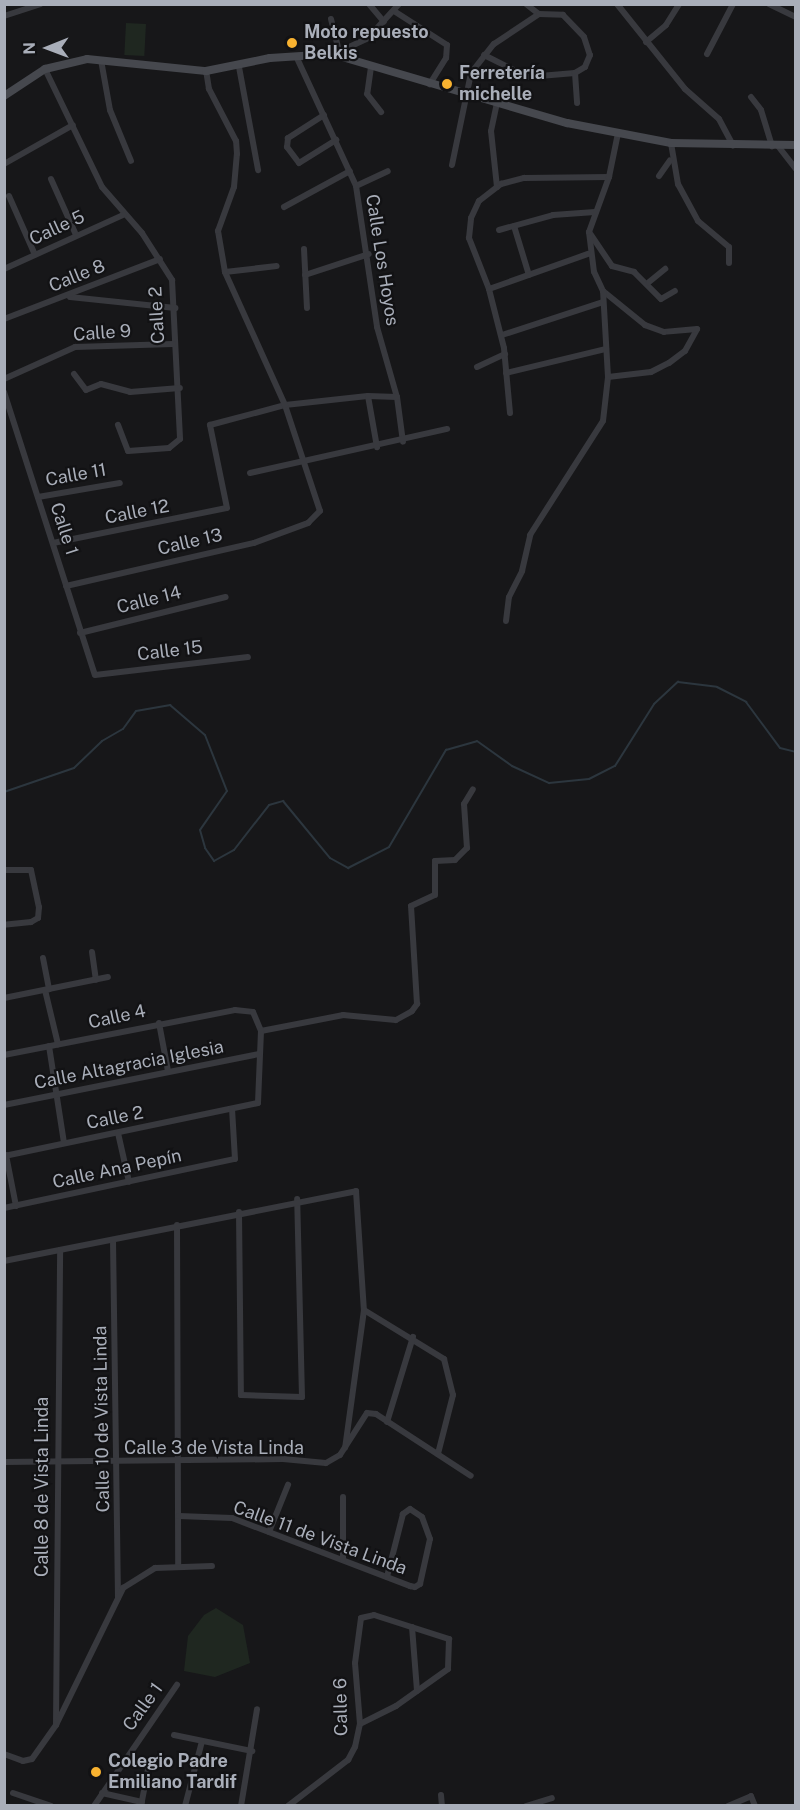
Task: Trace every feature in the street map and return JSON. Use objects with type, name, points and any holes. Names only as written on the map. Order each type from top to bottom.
[{"type":"street","points":[[4,16],[40,4]]},
{"type":"street","points":[[369,4],[384,22]]},
{"type":"street","points":[[4,96],[45,69],[100,60],[206,71],[296,56],[336,53],[368,38],[399,4]]},
{"type":"street","points":[[484,55],[528,76],[575,72],[585,67],[590,55],[584,37],[563,15],[539,14],[526,4]]},
{"type":"street","points":[[617,4],[646,42],[719,120],[733,146]]},
{"type":"street","points":[[646,42],[666,25],[679,4]]},
{"type":"street","points":[[707,54],[733,4]]},
{"type":"street","points":[[769,4],[795,17]]},
{"type":"street","points":[[394,11],[447,45],[446,58],[430,84]]},
{"type":"street","points":[[452,165],[464,95],[484,55],[539,14]]},
{"type":"street","points":[[331,19],[336,53]]},
{"type":"street","points":[[336,53],[371,67],[464,95],[618,133],[671,143],[733,146],[795,145]]},
{"type":"street","name":"Calle Los Hoyos","points":[[296,56],[356,186],[369,254],[377,327],[397,397],[403,442]]},
{"type":"street","points":[[100,60],[110,110],[131,161]]},
{"type":"street","points":[[239,67],[258,170]]},
{"type":"street","points":[[371,67],[367,94],[381,112]]},
{"type":"street","name":"Calle 2","points":[[45,69],[102,187],[160,259],[172,280],[175,308],[173,344],[180,388],[180,439],[175,446],[128,451],[118,425]]},
{"type":"street","points":[[206,71],[209,89],[236,141],[234,187],[218,231],[225,272],[285,405],[306,460]]},
{"type":"street","points":[[575,72],[577,103]]},
{"type":"street","points":[[751,97],[761,110],[775,146],[795,169]]},
{"type":"street","points":[[497,103],[491,131],[497,187]]},
{"type":"street","points":[[324,116],[288,138],[287,147],[299,162],[336,140]]},
{"type":"street","points":[[4,164],[73,125]]},
{"type":"street","points":[[506,621],[509,597],[522,571],[530,535],[603,421],[608,377],[603,291],[588,254],[589,232],[609,177],[618,133]]},
{"type":"street","points":[[671,143],[670,160],[698,220],[729,247],[729,263]]},
{"type":"street","points":[[659,176],[670,160]]},
{"type":"street","points":[[284,207],[350,171]]},
{"type":"street","points":[[356,186],[388,171]]},
{"type":"street","points":[[510,413],[501,335],[489,289],[470,246],[469,228],[479,201],[497,187],[550,175],[609,177]]},
{"type":"street","points":[[51,179],[76,235]]},
{"type":"street","points":[[9,196],[35,255]]},
{"type":"street","points":[[499,230],[553,215],[595,212]]},
{"type":"street","name":"Calle 5","points":[[4,269],[123,215]]},
{"type":"street","points":[[514,226],[529,275]]},
{"type":"street","points":[[589,232],[605,261],[649,282],[661,298],[675,291]]},
{"type":"street","points":[[303,249],[307,308]]},
{"type":"street","points":[[305,275],[369,254]]},
{"type":"street","points":[[489,289],[588,254]]},
{"type":"street","name":"Calle 8","points":[[4,320],[69,297],[160,259]]},
{"type":"street","points":[[225,272],[277,266]]},
{"type":"street","points":[[649,282],[665,269]]},
{"type":"street","points":[[603,291],[645,325],[664,332],[697,329],[685,351],[669,363],[651,372],[608,377]]},
{"type":"street","points":[[69,297],[175,308]]},
{"type":"street","points":[[501,335],[603,302]]},
{"type":"street","name":"Calle 9","points":[[4,379],[75,347],[173,344]]},
{"type":"street","points":[[506,374],[606,349]]},
{"type":"street","points":[[477,367],[504,354]]},
{"type":"street","points":[[74,374],[86,390],[101,384],[130,392],[180,388]]},
{"type":"street","name":"Calle 1","points":[[4,392],[95,675]]},
{"type":"street","points":[[285,405],[368,396],[397,397]]},
{"type":"street","points":[[368,396],[377,447]]},
{"type":"street","name":"Calle 12","points":[[53,543],[227,508],[208,426],[285,405]]},
{"type":"street","points":[[250,473],[403,442],[447,429]]},
{"type":"street","name":"Calle 13","points":[[66,586],[254,543],[318,517],[320,506],[306,460]]},
{"type":"street","name":"Calle 11","points":[[38,497],[120,483]]},
{"type":"street","name":"Calle 14","points":[[80,633],[226,597]]},
{"type":"street","name":"Calle 15","points":[[95,675],[249,657]]},
{"type":"street","points":[[259,1054],[261,1031],[343,1015],[396,1020],[412,1011],[417,1004],[411,906],[435,895],[435,861],[455,860],[467,848],[464,804],[473,789]]},
{"type":"street","points":[[4,870],[31,870],[38,918],[4,925]]},
{"type":"street","points":[[92,952],[96,980]]},
{"type":"street","points":[[43,958],[58,1044]]},
{"type":"street","points":[[4,998],[108,977]]},
{"type":"street","name":"Calle 4","points":[[4,1055],[235,1010],[253,1012],[261,1031]]},
{"type":"street","points":[[159,1023],[168,1071]]},
{"type":"street","points":[[49,1046],[64,1143]]},
{"type":"street","name":"Calle 2","points":[[5,1155],[232,1109],[261,1101],[259,1054]]},
{"type":"street","name":"Calle Altagracia Iglesia","points":[[4,1105],[259,1054]]},
{"type":"street","name":"Calle Ana Pepín","points":[[4,1208],[235,1160],[232,1109]]},
{"type":"street","points":[[118,1132],[129,1182]]},
{"type":"street","points":[[5,1155],[16,1206]]},
{"type":"street","points":[[4,1261],[114,1240],[297,1199],[351,1190],[358,1194],[364,1310],[345,1448]]},
{"type":"street","points":[[239,1212],[241,1395],[302,1397],[297,1199]]},
{"type":"street","points":[[177,1225],[178,1567]]},
{"type":"street","name":"Calle 10 de Vista Linda","points":[[114,1240],[120,1462],[118,1598]]},
{"type":"street","name":"Calle 8 de Vista Linda","points":[[56,1725],[56,1462],[60,1250]]},
{"type":"street","points":[[364,1310],[413,1337],[444,1359],[452,1381],[453,1395],[438,1454]]},
{"type":"street","points":[[387,1422],[413,1337]]},
{"type":"street","points":[[345,1448],[362,1416],[375,1414],[471,1476]]},
{"type":"street","name":"Calle 3 de Vista Linda","points":[[4,1462],[326,1463],[345,1448]]},
{"type":"street","points":[[269,1532],[288,1485]]},
{"type":"street","points":[[343,1497],[343,1560]]},
{"type":"street","name":"Calle 11 de Vista Linda","points":[[179,1516],[232,1518],[387,1577],[416,1587],[420,1584],[430,1539],[422,1517],[410,1509],[403,1514],[387,1577]]},
{"type":"street","points":[[4,1754],[28,1762],[56,1725],[118,1598],[141,1575],[155,1568],[212,1566]]},
{"type":"street","name":"Calle 6","points":[[288,1806],[348,1760],[360,1724],[355,1663],[364,1615],[412,1627]]},
{"type":"street","points":[[360,1724],[417,1691],[449,1667],[449,1639],[412,1627],[417,1691]]},
{"type":"street","name":"Calle 1","points":[[94,1806],[177,1685]]},
{"type":"street","points":[[241,1806],[252,1751],[257,1709]]},
{"type":"street","points":[[174,1735],[252,1751]]},
{"type":"street","points":[[185,1806],[202,1741]]},
{"type":"street","points":[[102,1793],[142,1804],[149,1764]]},
{"type":"street","points":[[13,1793],[51,1806]]},
{"type":"street","points":[[441,1795],[442,1806]]},
{"type":"street","points":[[728,1806],[751,1796],[755,1806]]},
{"type":"street","points":[[24,1806],[27,1798]]},
{"type":"street","points":[[526,1806],[552,1798]]},
{"type":"shaded area","points":[[126,23],[146,24],[144,56],[124,55]]},
{"type":"shaded area","points":[[216,1608],[243,1625],[250,1663],[215,1677],[184,1671],[188,1636],[204,1615]]},
{"type":"waterway","points":[[4,792],[74,768],[102,741],[123,729],[136,711],[170,705],[205,735],[227,791],[200,830],[205,848],[214,861],[234,850],[269,805],[283,801],[330,858],[348,868],[389,847],[446,750],[477,741],[512,766],[549,783],[589,779],[615,766],[654,704],[678,682],[717,687],[746,702],[780,748],[796,752]]},
{"type":"place","name":"Moto repuesto Belkis","points":[[292,43]]},
{"type":"place","name":"Ferretería michelle","points":[[447,84]]},
{"type":"place","name":"Colegio Padre Emiliano Tardif","points":[[96,1772]]}]
